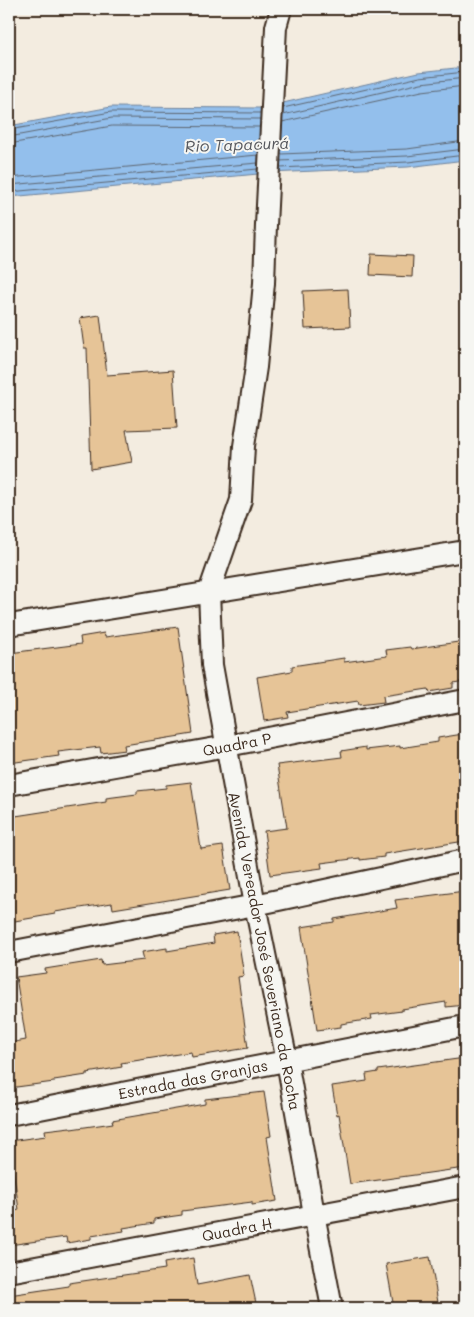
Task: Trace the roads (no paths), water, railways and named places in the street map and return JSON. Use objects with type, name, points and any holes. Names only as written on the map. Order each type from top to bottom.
[{"type":"street","points":[[209,592],[241,500],[244,446],[256,367],[264,283],[279,18]]},
{"type":"street","points":[[9,625],[465,551]]},
{"type":"street","name":"Avenida Vereador José Severiano da Rocha","points":[[209,592],[212,665],[255,905],[287,1061],[332,1308]]},
{"type":"street","name":"Quadra P","points":[[9,785],[227,746],[465,700]]},
{"type":"street","points":[[9,952],[255,905],[465,860]]},
{"type":"street","name":"Estrada das Granjas","points":[[9,1115],[465,1026]]},
{"type":"street","name":"Quadra H","points":[[9,1272],[465,1187]]},
{"type":"water","name":"Rio Tapacurá","points":[[465,67],[465,160],[408,167],[269,173],[9,197],[9,126],[111,107],[261,108],[419,72]]}]
